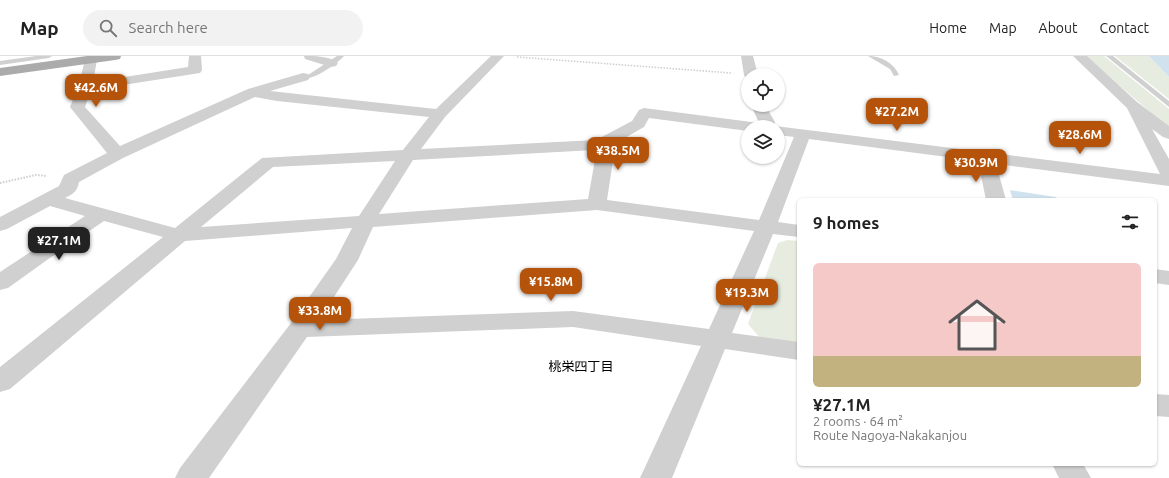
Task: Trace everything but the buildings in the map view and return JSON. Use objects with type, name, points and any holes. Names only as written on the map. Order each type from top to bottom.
[{"type":"main road","points":[[0,72],[115,56]]},
{"type":"street","points":[[85,87],[195,70],[194,56]]},
{"type":"street","points":[[310,56],[336,59]]},
{"type":"street","points":[[191,478],[300,329],[347,260],[365,221],[407,156],[440,114],[504,56]]},
{"type":"street","points":[[747,56],[750,68]]},
{"type":"street","points":[[1079,56],[1132,105],[1169,134]]},
{"type":"street","points":[[91,60],[85,87],[77,107],[117,154]]},
{"type":"street","points":[[0,225],[68,189],[70,179],[117,154],[253,92],[303,76]]},
{"type":"street","points":[[253,92],[277,97],[440,114]]},
{"type":"street","points":[[1132,105],[1169,175]]},
{"type":"street","points":[[0,382],[268,162],[600,146],[638,124],[644,113],[741,125]]},
{"type":"street","points":[[785,131],[986,159],[1169,181]]},
{"type":"street","points":[[656,478],[766,226],[803,134]]},
{"type":"street","points":[[597,204],[606,154],[600,146]]},
{"type":"street","points":[[986,159],[996,198]]},
{"type":"street","points":[[49,200],[178,235],[597,204],[797,231]]},
{"type":"street","points":[[0,283],[39,255],[102,214]]},
{"type":"street","points":[[1157,276],[1169,278]]},
{"type":"street","points":[[300,329],[573,320],[797,350]]},
{"type":"street","points":[[1157,405],[1169,406]]},
{"type":"street","points":[[1068,466],[1075,478]]},
{"type":"lane","points":[[0,63],[49,56]]},
{"type":"lane","points":[[871,56],[893,68],[896,75]]},
{"type":"lane","points":[[1109,56],[1169,105]]},
{"type":"lane","points":[[303,76],[309,77],[336,59]]},
{"type":"path","points":[[504,56],[741,74]]},
{"type":"path","points":[[0,183],[36,175],[70,179]]},
{"type":"shaded area","points":[[1085,56],[1104,56],[1169,109],[1169,128]]},
{"type":"shaded area","points":[[1115,56],[1149,56],[1169,77],[1169,99]]},
{"type":"shaded area","points":[[787,240],[797,241],[797,344],[761,339],[748,324],[778,243]]},
{"type":"water","points":[[1149,56],[1169,56],[1169,77]]},
{"type":"water","points":[[1010,190],[1057,198],[1012,198]]},
{"type":"district","name":"桃栄四丁目","points":[[581,366]]}]
